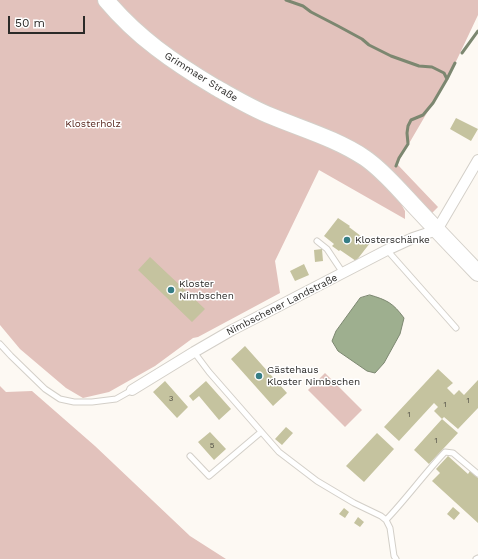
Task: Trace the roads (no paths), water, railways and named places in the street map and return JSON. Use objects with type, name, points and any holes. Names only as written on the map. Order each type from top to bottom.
[{"type":"main road","name":"Grimmaer Straße","points":[[106,0],[118,15],[161,52],[237,100],[269,116],[347,147],[366,158],[385,175],[437,230]]},
{"type":"main road","points":[[437,230],[478,273]]},
{"type":"street","points":[[437,230],[478,160]]},
{"type":"street","name":"Nimbschener Landstraße","points":[[132,390],[232,330],[388,250],[413,238],[437,230]]},
{"type":"lane","points":[[317,241],[327,249],[343,273]]},
{"type":"lane","points":[[388,250],[456,328]]},
{"type":"lane","points":[[0,344],[45,389],[60,399],[74,402],[92,402],[116,398],[132,390]]},
{"type":"lane","points":[[194,352],[209,372],[279,452],[317,481],[386,520],[390,528],[393,558]]},
{"type":"lane","points":[[190,456],[208,476],[261,432]]},
{"type":"lane","points":[[386,520],[400,506],[445,452],[453,453],[478,474]]},
{"type":"waterway","points":[[286,0],[303,6],[311,12],[362,39],[369,45],[391,56],[419,66],[432,67],[444,73],[447,79]]},
{"type":"waterway","points":[[462,53],[478,31]]},
{"type":"waterway","points":[[396,166],[408,144],[407,133],[411,120],[423,115],[433,103],[455,63]]},
{"type":"place","name":"Klosterschänke","points":[[347,240]]},
{"type":"place","name":"Kloster Nimbschen","points":[[171,290]]},
{"type":"place","name":"Gästehaus Kloster Nimbschen","points":[[259,376]]},
{"type":"park label","name":"Klosterholz","points":[[93,124]]}]
